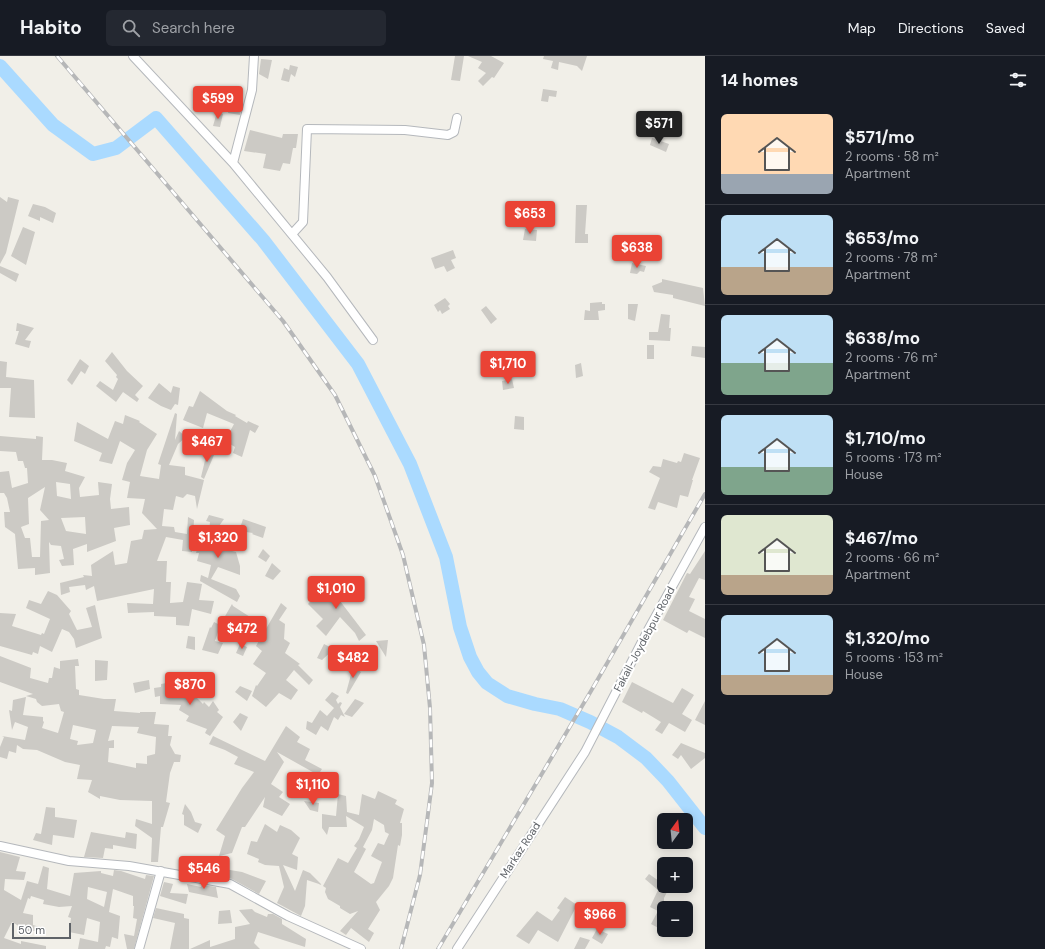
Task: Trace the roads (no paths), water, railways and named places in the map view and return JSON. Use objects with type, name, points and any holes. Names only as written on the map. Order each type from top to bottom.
[{"type":"street","points":[[133,56],[233,163],[327,277],[372,340]]},
{"type":"street","points":[[233,163],[252,90],[254,56]]},
{"type":"street","points":[[292,234],[303,222],[307,129],[405,130],[448,135],[454,132],[457,118]]},
{"type":"street","name":"Fakail-Joydebpur Road","points":[[585,752],[647,632],[705,527]]},
{"type":"street","name":"Markaz Road","points":[[457,949],[585,752]]},
{"type":"street","points":[[0,846],[70,861],[101,862],[161,871],[230,884],[288,916],[361,949]]},
{"type":"street","points":[[139,949],[161,871]]},
{"type":"waterway","points":[[0,66],[53,125],[93,154],[116,148],[156,118],[263,240],[358,364],[410,464],[446,557],[460,627],[470,657],[478,672],[487,683],[507,696],[560,709],[590,722],[618,737],[646,758],[668,781],[705,828]]},
{"type":"railway","points":[[57,56],[283,321],[335,395],[375,476],[403,555],[424,645],[430,708],[432,783],[420,875],[401,949]]},
{"type":"railway","points":[[438,949],[591,691],[705,494]]}]
